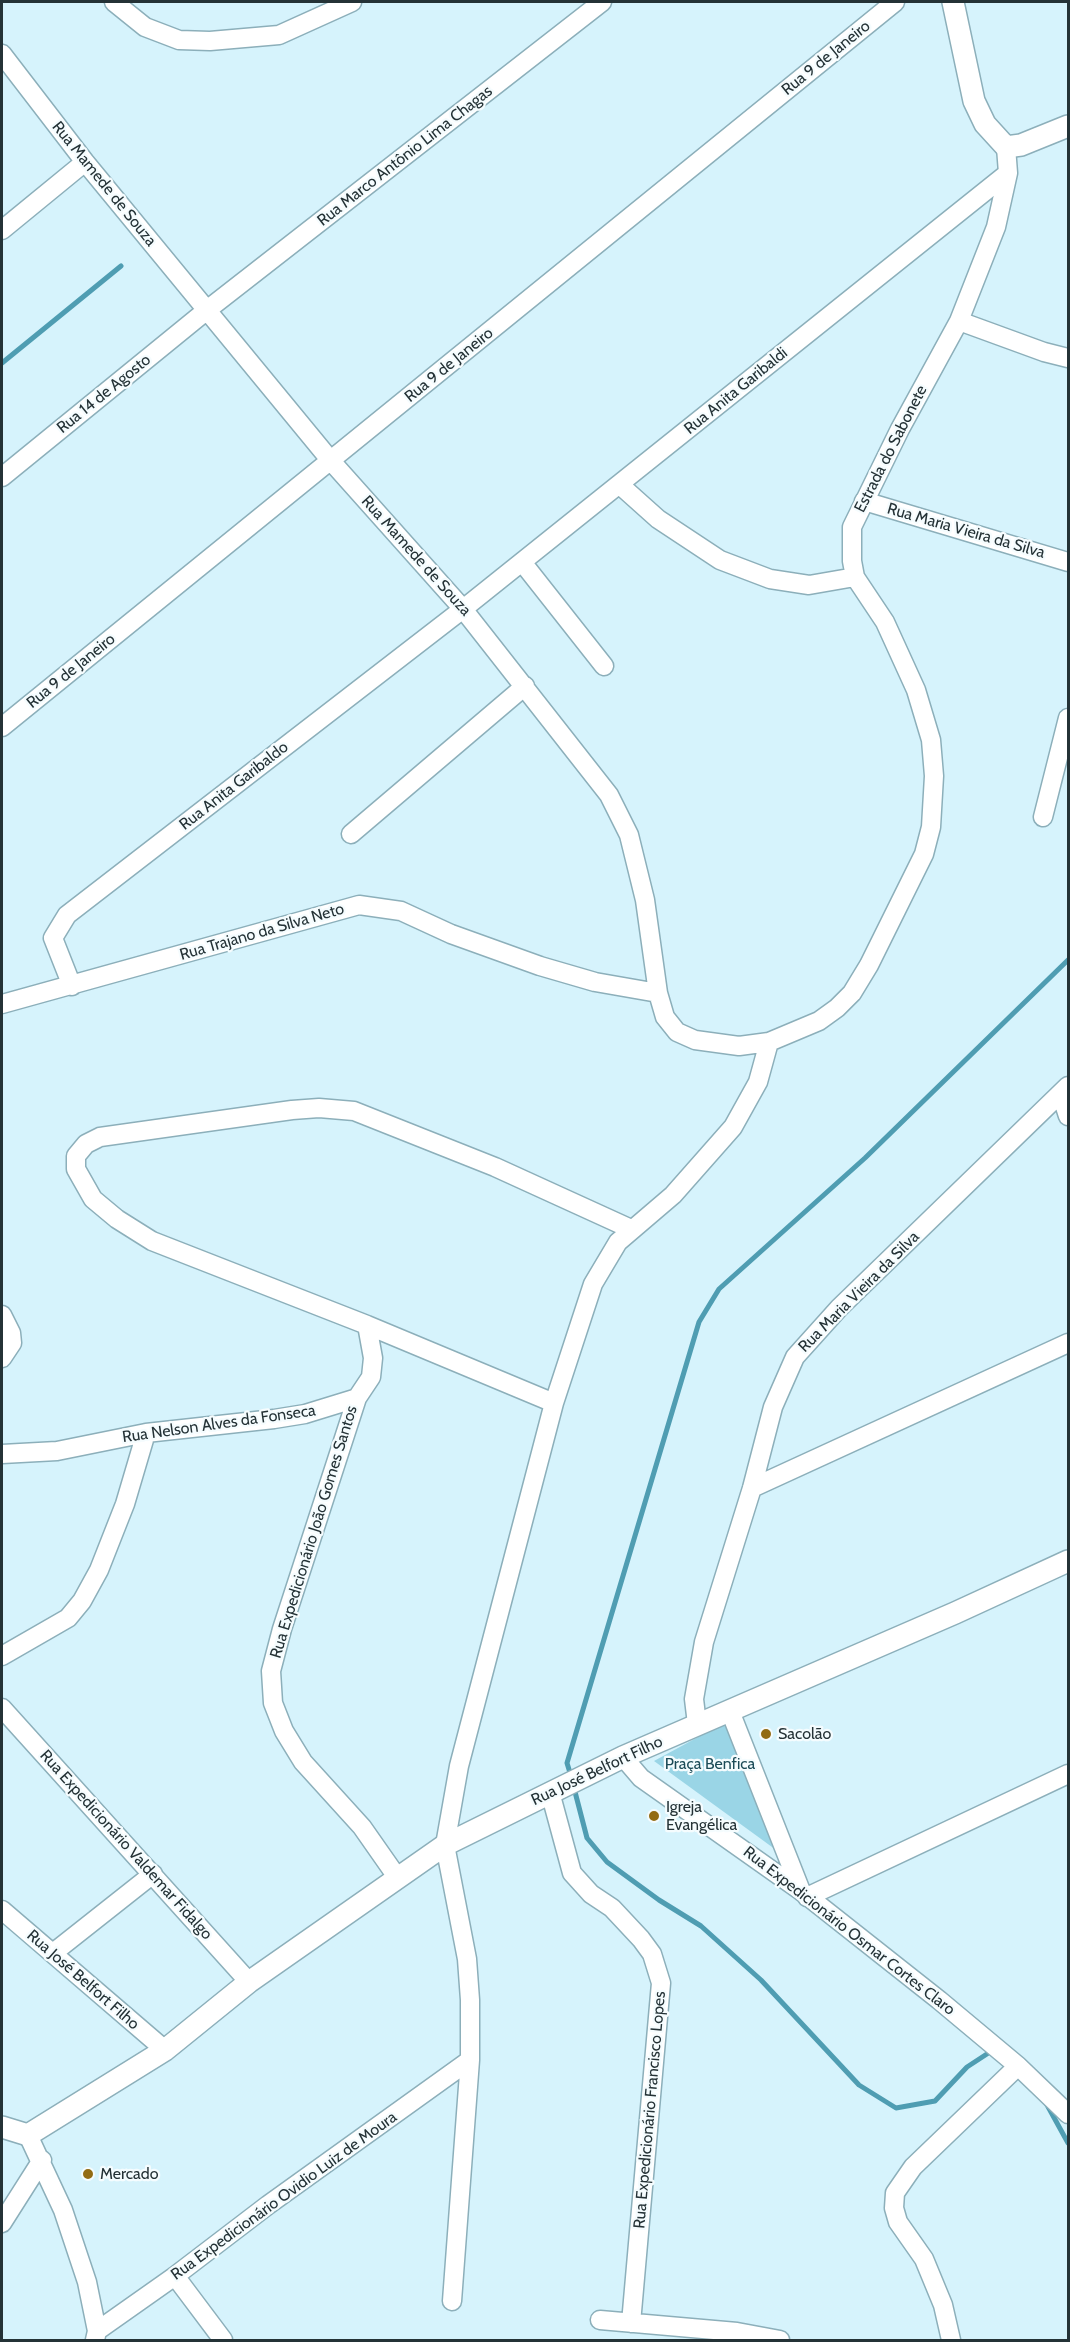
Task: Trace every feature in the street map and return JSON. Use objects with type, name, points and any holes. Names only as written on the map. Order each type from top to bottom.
[{"type":"street","points":[[114,2],[145,27],[179,40],[210,41],[279,35],[352,2]]},
{"type":"street","name":"Rua Marco Antônio Lima Chagas","points":[[207,310],[602,2]]},
{"type":"street","name":"Rua 9 de Janeiro","points":[[2,727],[895,2]]},
{"type":"street","points":[[953,2],[974,101],[985,124],[1013,146],[1068,126]]},
{"type":"street","name":"Rua Mamede de Souza","points":[[2,54],[85,162],[331,461],[464,609],[609,795],[629,835],[645,900],[658,993],[665,1017],[677,1032],[716,1044],[739,1046],[769,1042]]},
{"type":"street","name":"Estrada do Sabonete","points":[[769,1042],[819,1021],[852,993],[892,922],[924,854],[931,828],[933,776],[930,740],[916,690],[885,622],[855,577],[852,561],[852,527],[959,321],[996,227],[1013,146]]},
{"type":"street","points":[[2,230],[85,162]]},
{"type":"street","name":"Rua Anita Garibaldi","points":[[464,609],[1008,173]]},
{"type":"street","name":"Rua 14 de Agosto","points":[[2,477],[207,310]]},
{"type":"street","points":[[959,321],[1044,352],[1068,358]]},
{"type":"street","points":[[620,485],[658,519],[720,560],[771,579],[809,585],[855,577]]},
{"type":"street","name":"Rua Maria Vieira da Silva","points":[[864,501],[1068,561]]},
{"type":"street","points":[[522,562],[604,666]]},
{"type":"street","name":"Rua Anita Garibaldo","points":[[72,986],[53,938],[67,915],[464,609]]},
{"type":"street","points":[[351,834],[525,686]]},
{"type":"street","points":[[1043,817],[1068,718]]},
{"type":"street","name":"Rua Trajano da Silva Neto","points":[[2,1004],[359,904],[401,911],[451,934],[551,969],[595,982],[658,993]]},
{"type":"street","points":[[452,2301],[470,2060],[467,1959],[445,1845],[459,1766],[554,1403],[593,1284],[606,1258],[631,1229],[673,1195],[733,1127],[758,1082],[769,1042]]},
{"type":"street","points":[[1065,1090],[1068,1116]]},
{"type":"street","name":"Rua Maria Vieira da Silva","points":[[697,1724],[694,1699],[704,1642],[752,1488],[773,1407],[795,1357],[839,1308],[1065,1090]]},
{"type":"street","points":[[554,1403],[367,1325],[152,1240],[117,1219],[93,1199],[75,1169],[76,1156],[86,1144],[100,1137],[292,1110],[319,1108],[354,1111],[495,1167],[631,1229]]},
{"type":"street","points":[[2,1315],[11,1333],[12,1343],[2,1358]]},
{"type":"street","points":[[357,1398],[371,1377],[373,1358],[367,1325]]},
{"type":"street","points":[[752,1488],[1068,1343]]},
{"type":"street","name":"Rua Nelson Alves da Fonseca","points":[[2,1454],[57,1451],[146,1434],[306,1414],[357,1398]]},
{"type":"street","name":"Rua Expedicionário João Gomes Santos","points":[[357,1398],[282,1629],[271,1671],[273,1703],[284,1731],[303,1762],[362,1827],[397,1877]]},
{"type":"street","points":[[2,1656],[68,1618],[82,1601],[99,1570],[125,1504],[146,1434]]},
{"type":"street","name":"Rua José Belfort Filho","points":[[28,2135],[165,2050],[249,1982],[445,1845],[623,1757],[1068,1561]]},
{"type":"street","name":"Rua Expedicionário Valdemar Fidalgo","points":[[2,1708],[249,1982]]},
{"type":"street","points":[[730,1711],[804,1894],[1068,1774]]},
{"type":"street","name":"Rua Expedicionário Osmar Cortes Claro","points":[[623,1757],[640,1778],[804,1894],[939,2000],[1068,2114]]},
{"type":"street","name":"Rua Expedicionário Francisco Lopes","points":[[550,1792],[572,1873],[591,1894],[612,1908],[641,1939],[652,1954],[661,1983],[631,2323]]},
{"type":"street","points":[[53,1953],[153,1874]]},
{"type":"street","name":"Rua José Belfort Filho","points":[[2,1910],[165,2050]]},
{"type":"street","name":"Rua Expedicionário Ovidio Luiz de Moura","points":[[96,2336],[259,2211],[470,2060]]},
{"type":"street","points":[[951,2340],[943,2305],[924,2259],[898,2222],[894,2208],[895,2193],[913,2167],[1015,2069]]},
{"type":"street","points":[[2,2127],[28,2135],[42,2160],[63,2210],[87,2282],[96,2336]]},
{"type":"street","points":[[2,2223],[42,2160]]},
{"type":"street","points":[[175,2276],[223,2340]]},
{"type":"street","points":[[600,2320],[737,2332],[780,2340]]},
{"type":"green space","name":"Praça Benfica","points":[[724,1723],[783,1855],[654,1761]]},
{"type":"waterway","points":[[2,363],[121,266]]},
{"type":"waterway","points":[[571,1776],[567,1763],[699,1322],[719,1289],[865,1158],[1068,960]]},
{"type":"waterway","points":[[574,1788],[587,1838],[607,1862],[659,1900],[701,1926],[761,1980],[859,2085],[896,2108],[935,2101],[967,2067],[993,2050]]},
{"type":"waterway","points":[[1046,2103],[1068,2143]]},
{"type":"place","name":"Sacolão","points":[[766,1734]]},
{"type":"place","name":"Igreja Evangélica","points":[[654,1816]]},
{"type":"place","name":"Mercado","points":[[88,2174]]}]
